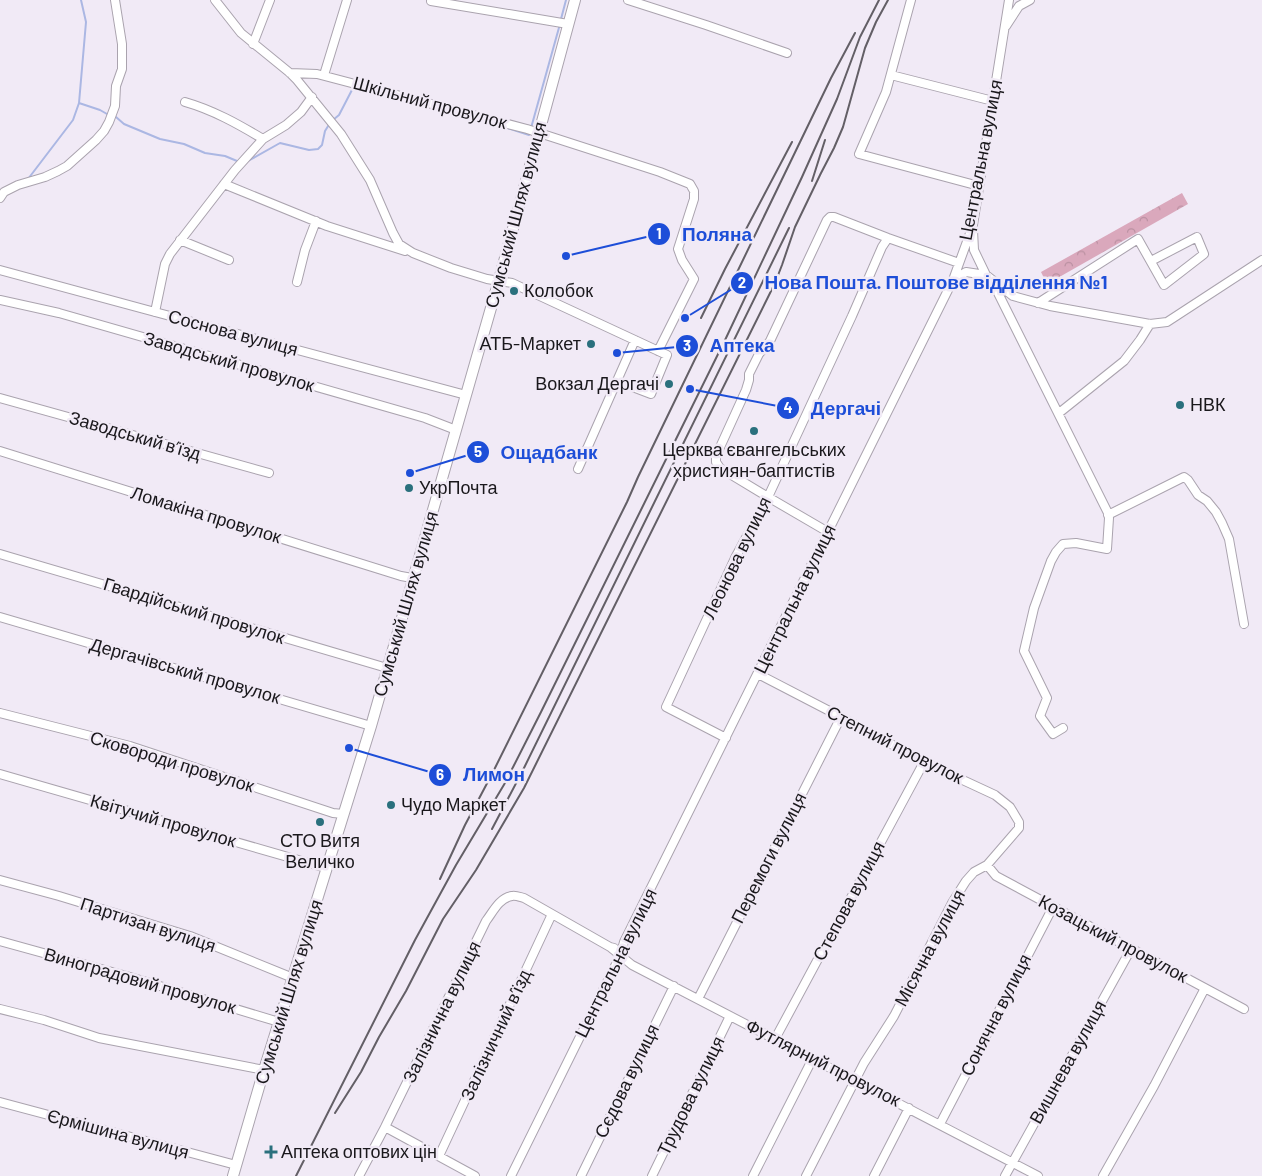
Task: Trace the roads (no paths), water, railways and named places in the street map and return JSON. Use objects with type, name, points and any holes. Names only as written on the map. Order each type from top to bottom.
[{"type":"main road","name":"Сумський Шлях вулиця","points":[[233,1176],[371,726],[499,280],[575,0]]},
{"type":"street","points":[[0,198],[4,192],[18,185],[58,172],[67,166],[104,131],[115,106],[116,86],[122,69],[122,44],[115,0]]},
{"type":"street","points":[[215,0],[241,33],[290,73],[312,96],[341,134],[370,180],[399,244],[413,253]]},
{"type":"street","points":[[253,44],[270,0]]},
{"type":"street","points":[[324,75],[347,0]]},
{"type":"street","points":[[628,0],[787,53]]},
{"type":"street","points":[[911,0],[886,92],[858,154],[979,186]]},
{"type":"street","name":"Центральна вулиця","points":[[511,1176],[620,956],[624,942],[953,280],[973,225],[1009,0]]},
{"type":"street","points":[[1005,27],[1019,6],[1030,0]]},
{"type":"street","points":[[431,1],[568,24]]},
{"type":"street","name":"Шкільний провулок","points":[[290,73],[324,75],[539,132],[660,172],[690,184],[694,190],[694,199],[678,249],[682,260],[694,279],[658,351]]},
{"type":"street","points":[[891,75],[993,101]]},
{"type":"street","points":[[155,312],[164,264],[180,240],[235,170],[263,139],[286,125],[301,112],[312,96]]},
{"type":"street","points":[[185,102],[202,106],[263,139]]},
{"type":"street","points":[[224,184],[316,221],[413,253],[451,268],[512,283],[667,355],[651,394],[617,381]]},
{"type":"street","points":[[828,532],[720,468],[716,462],[716,456],[750,380],[749,374],[759,354],[770,341],[830,217],[959,263]]},
{"type":"street","points":[[297,282],[305,250],[316,221]]},
{"type":"street","points":[[973,225],[974,250],[1059,413],[1108,515],[1107,549],[1076,542],[1063,544],[1050,561],[1034,608],[1024,651],[1047,698],[1040,716],[1053,734],[1063,728]]},
{"type":"street","name":"Леонова вулиця","points":[[726,738],[666,707],[735,558],[768,497],[882,247],[888,238]]},
{"type":"street","points":[[1038,303],[1138,239],[1164,285],[1204,254],[1197,238],[1151,261]]},
{"type":"street","points":[[180,240],[229,260]]},
{"type":"street","points":[[953,280],[966,272],[988,277],[1013,296],[1050,306],[1150,324],[1167,322],[1262,260]]},
{"type":"street","name":"Соснова вулиця","points":[[0,270],[466,395]]},
{"type":"street","name":"Заводський провулок","points":[[0,300],[59,313],[130,333],[425,418],[456,430]]},
{"type":"street","points":[[1059,413],[1124,361],[1150,324]]},
{"type":"street","points":[[578,469],[634,340]]},
{"type":"street","name":"Заводський в’їзд","points":[[0,398],[269,473]]},
{"type":"street","name":"Ломакіна провулок","points":[[0,451],[412,578]]},
{"type":"street","points":[[1108,515],[1184,477],[1188,480],[1198,495],[1207,501],[1216,512],[1229,539],[1244,624]]},
{"type":"street","name":"Гвардійський провулок","points":[[0,554],[387,668]]},
{"type":"street","name":"Дергачівський провулок","points":[[0,617],[371,726]]},
{"type":"street","name":"Степний провулок","points":[[758,674],[924,762],[995,795],[1010,807],[1019,822],[1019,828]]},
{"type":"street","name":"Сковороди провулок","points":[[0,713],[130,746],[343,814]]},
{"type":"street","name":"Перемоги вулиця","points":[[698,999],[841,717]]},
{"type":"street","name":"Степова вулиця","points":[[775,1039],[924,762]]},
{"type":"street","name":"Квітучий провулок","points":[[0,774],[326,868]]},
{"type":"street","name":"Місячна вулиця","points":[[806,1176],[864,1063],[894,1016],[952,903],[970,876],[986,865],[1019,828]]},
{"type":"street","name":"Козацький провулок","points":[[986,865],[996,876],[1244,1009]]},
{"type":"street","name":"Партизан вулиця","points":[[0,880],[190,936],[293,978]]},
{"type":"street","name":"Залізнична вулиця","points":[[359,1176],[486,921],[497,905],[513,895],[524,898],[552,914]]},
{"type":"street","name":"Сонячна вулиця","points":[[940,1124],[1053,907]]},
{"type":"street","name":"Футлярний провулок","points":[[552,914],[610,948],[632,965],[1038,1176]]},
{"type":"street","name":"Залізничний в’їзд","points":[[439,1156],[552,914]]},
{"type":"street","name":"Виноградовий провулок","points":[[0,941],[130,977],[279,1022]]},
{"type":"street","points":[[610,948],[617,948],[624,942]]},
{"type":"street","name":"Вишнева вулиця","points":[[1005,1176],[1131,949]]},
{"type":"street","name":"Сєдова вулиця","points":[[581,1176],[674,986]]},
{"type":"street","points":[[1104,1176],[1205,988]]},
{"type":"street","points":[[0,1009],[44,1020],[99,1038],[264,1070]]},
{"type":"street","name":"Трудова вулиця","points":[[652,1176],[730,1016]]},
{"type":"street","points":[[753,1176],[813,1058]]},
{"type":"street","name":"Єрмішина вулиця","points":[[0,1102],[236,1165]]},
{"type":"street","points":[[874,1176],[909,1108]]},
{"type":"street","points":[[385,1127],[475,1176]]},
{"type":"waterway","points":[[28,179],[73,120],[79,103],[86,22],[81,0]]},
{"type":"waterway","points":[[561,19],[566,0]]},
{"type":"waterway","points":[[531,128],[560,24]]},
{"type":"waterway","points":[[333,120],[339,115],[354,86]]},
{"type":"waterway","points":[[79,103],[107,114]]},
{"type":"waterway","points":[[116,117],[124,124],[160,139],[184,144],[205,153],[225,156],[237,161]]},
{"type":"waterway","points":[[248,161],[280,143],[309,150],[318,149],[322,145],[325,131],[330,123]]},
{"type":"waterway","points":[[498,125],[529,135],[530,132]]},
{"type":"railway","points":[[296,1176],[415,940],[456,865],[505,783],[541,712],[726,338],[802,177],[837,99],[860,37],[879,0]]},
{"type":"railway","points":[[820,175],[843,127],[865,48],[888,0]]},
{"type":"railway","points":[[440,879],[465,825],[627,502],[831,78],[855,33]]},
{"type":"railway","points":[[812,181],[825,140]]},
{"type":"railway","points":[[701,318],[792,142]]},
{"type":"railway","points":[[335,1113],[361,1072],[443,919],[476,870],[524,788],[775,283],[795,227],[821,173]]},
{"type":"railway","points":[[492,829],[523,770],[789,228]]},
{"type":"place","name":"Поляна","points":[[566,256]]},
{"type":"place","name":"Колобок","points":[[514,291]]},
{"type":"place","name":"Нова Пошта. Поштове відділення №1","points":[[685,318]]},
{"type":"place","name":"АТБ-Маркет","points":[[591,344]]},
{"type":"place","name":"Аптека","points":[[617,353]]},
{"type":"place","name":"Вокзал Дергачі","points":[[669,384]]},
{"type":"place","name":"Дергачі","points":[[690,389]]},
{"type":"place","name":"НВК","points":[[1180,405]]},
{"type":"place","name":"Церква євангельських християн-баптистів","points":[[754,431]]},
{"type":"place","name":"Ощадбанк","points":[[410,473]]},
{"type":"place","name":"УкрПочта","points":[[409,488]]},
{"type":"place","name":"Лимон","points":[[349,748]]},
{"type":"place","name":"Чудо Маркет","points":[[391,805]]},
{"type":"place","name":"СТО Витя Величко","points":[[320,822]]},
{"type":"place","name":"Аптека оптових цін","points":[[271,1152]]}]
